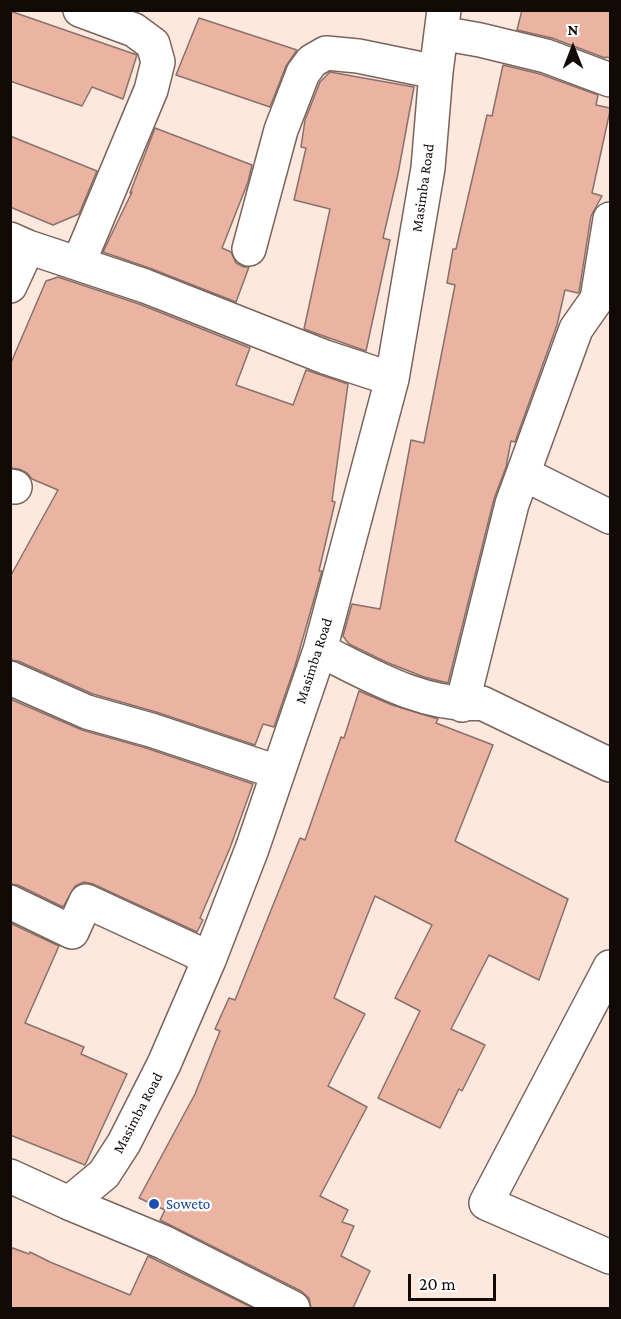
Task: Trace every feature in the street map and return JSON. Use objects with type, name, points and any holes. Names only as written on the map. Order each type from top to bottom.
[{"type":"street","points":[[78,262],[151,90],[158,62],[153,44],[134,30],[80,10]]},
{"type":"street","points":[[443,22],[480,40],[546,56],[610,80]]},
{"type":"street","name":"Masimba Road","points":[[69,1203],[105,1174],[124,1143],[164,1064],[209,960],[252,849],[320,650],[392,379],[428,168],[436,72],[443,22]]},
{"type":"street","points":[[249,249],[281,130],[303,73],[312,61],[326,53],[358,56],[436,72]]},
{"type":"street","points":[[462,705],[512,504],[576,329],[597,299],[610,219]]},
{"type":"street","points":[[10,286],[19,243],[145,286],[325,357],[392,379]]},
{"type":"street","points":[[524,474],[610,516]]},
{"type":"street","points":[[320,650],[399,689],[462,705],[482,703],[610,765]]},
{"type":"street","points":[[10,678],[87,712],[151,730],[277,772]]},
{"type":"street","points":[[10,902],[72,932],[86,901],[209,960]]},
{"type":"street","points":[[610,967],[486,1203],[610,1257]]},
{"type":"street","points":[[10,1176],[163,1242],[293,1308]]},
{"type":"building","points":[[522,10],[610,10],[610,58],[552,38],[517,30]]},
{"type":"building","points":[[10,11],[137,55],[123,99],[92,87],[82,106],[10,81]]},
{"type":"building","points":[[199,18],[297,50],[286,66],[270,107],[176,75]]},
{"type":"building","points":[[503,65],[540,74],[598,95],[596,105],[610,108],[610,111],[592,193],[602,196],[591,216],[579,292],[565,290],[557,325],[515,442],[511,441],[506,467],[494,499],[448,683],[424,677],[386,662],[349,644],[343,636],[352,604],[380,609],[411,440],[424,443],[455,285],[447,283],[453,249],[456,249],[487,115],[492,116]]},
{"type":"building","points":[[330,72],[414,87],[398,174],[383,238],[390,240],[366,351],[304,329],[330,209],[294,200],[306,148],[301,147],[305,120],[320,82]]},
{"type":"building","points":[[155,128],[252,165],[248,182],[222,248],[231,252],[236,263],[249,267],[236,302],[103,252],[132,192],[130,193]]},
{"type":"building","points":[[10,136],[97,171],[79,214],[53,225],[10,207]]},
{"type":"building","points":[[58,277],[139,304],[250,348],[236,385],[293,405],[306,370],[348,384],[332,501],[335,502],[319,571],[322,571],[295,666],[274,727],[263,724],[255,745],[93,694],[18,661],[10,660],[10,577],[58,490],[32,479],[19,469],[10,468],[10,365],[46,281]]},
{"type":"building","points":[[359,691],[392,705],[438,719],[436,723],[493,745],[455,841],[568,899],[539,980],[489,955],[451,1029],[485,1045],[462,1091],[459,1089],[440,1128],[378,1098],[420,1011],[395,998],[432,925],[375,896],[334,998],[365,1014],[328,1086],[367,1107],[320,1196],[348,1210],[342,1222],[354,1226],[341,1256],[370,1271],[353,1308],[311,1308],[309,1298],[301,1291],[160,1220],[165,1210],[139,1198],[195,1094],[220,1031],[215,1029],[229,998],[235,1000],[300,838],[305,840],[341,737],[344,738]]},
{"type":"building","points":[[10,699],[82,730],[146,748],[253,784],[230,848],[200,918],[203,920],[197,932],[93,884],[84,882],[75,886],[63,907],[18,885],[10,884]]},
{"type":"building","points":[[10,923],[59,946],[25,1023],[84,1047],[81,1054],[127,1074],[85,1165],[10,1135]]},
{"type":"building","points":[[10,1247],[29,1254],[30,1252],[130,1295],[148,1256],[253,1308],[10,1308]]},
{"type":"place","name":"Soweto","points":[[154,1204]]}]
